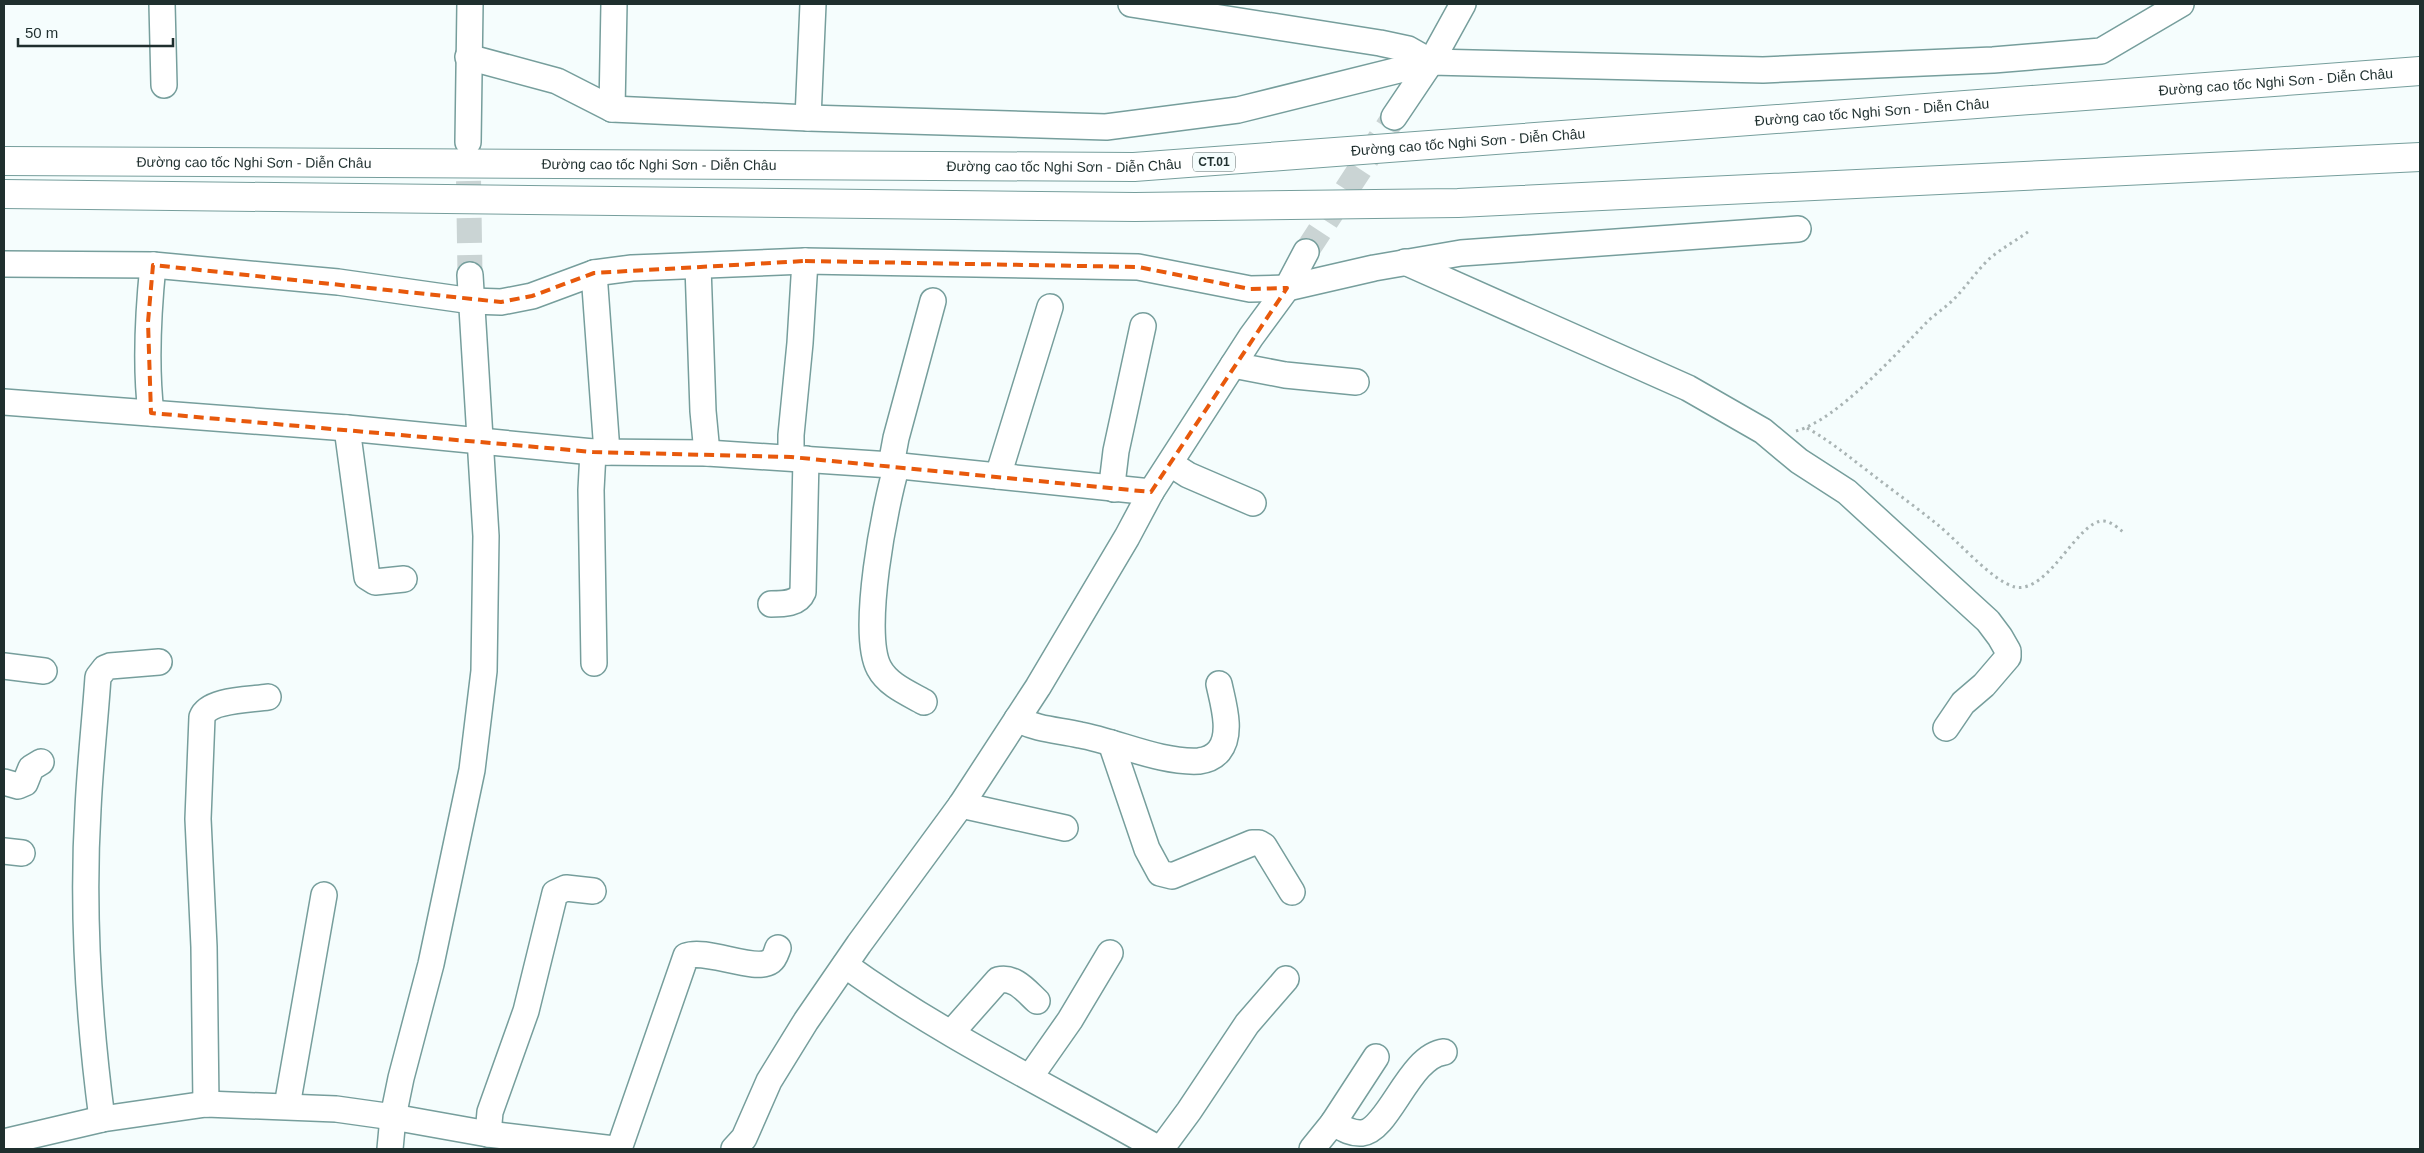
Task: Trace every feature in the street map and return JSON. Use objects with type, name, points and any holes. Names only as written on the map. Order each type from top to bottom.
[{"type":"highway","name":"Đường cao tốc Nghi Sơn - Diễn Châu","points":[[4,161],[1134,168],[2420,71]]},
{"type":"highway","points":[[4,194],[1135,207],[1448,203],[2420,157]]},
{"type":"street","points":[[162,4],[164,85]]},
{"type":"street","points":[[468,142],[470,4]]},
{"type":"street","points":[[612,109],[614,4]]},
{"type":"street","points":[[808,118],[813,4]]},
{"type":"street","points":[[1131,4],[1380,43],[1408,49],[1431,62]]},
{"type":"street","points":[[1394,118],[1431,62],[1463,4]]},
{"type":"street","points":[[468,57],[557,82],[612,109],[808,118],[1106,126],[1238,110],[1431,62],[1763,70],[2003,59],[2101,51],[2181,4]]},
{"type":"street","points":[[4,264],[153,266],[338,282],[472,300],[501,302],[532,296],[594,273],[632,268],[805,261],[1138,267],[1250,289],[1288,288],[1405,262],[1461,253],[1798,229]]},
{"type":"street","points":[[738,1148],[769,1081],[806,1021],[961,805],[1017,719],[1097,588],[1151,492],[1171,464],[1233,365],[1288,288],[1306,252]]},
{"type":"street","points":[[771,604],[794,601],[800,598],[803,592],[799,458],[791,435],[800,343],[805,261]]},
{"type":"street","points":[[1405,262],[1688,388],[1769,436],[1799,461],[1847,492],[1876,516],[1988,622],[2008,651],[2006,662],[1963,703],[1946,728]]},
{"type":"street","points":[[152,413],[149,394],[148,322],[153,266]]},
{"type":"street","points":[[698,266],[703,411],[707,453]]},
{"type":"street","points":[[594,273],[600,452],[591,490],[594,663]]},
{"type":"street","points":[[390,1149],[393,1117],[401,1078],[431,964],[472,770],[484,671],[486,580],[470,275]]},
{"type":"street","points":[[924,702],[898,688],[884,676],[878,666],[874,650],[873,606],[894,465],[896,438],[933,301]]},
{"type":"street","points":[[998,476],[1050,307]]},
{"type":"street","points":[[1114,489],[1113,476],[1116,451],[1143,326]]},
{"type":"street","points":[[1233,365],[1294,376],[1356,382]]},
{"type":"street","points":[[4,402],[347,428],[600,452],[707,453],[894,465],[1151,492]]},
{"type":"street","points":[[347,428],[367,577],[375,582],[404,579]]},
{"type":"street","points":[[1171,464],[1196,479],[1253,503]]},
{"type":"street","points":[[102,1119],[95,1068],[87,886],[88,810],[98,677],[105,668],[110,666],[159,662]]},
{"type":"street","points":[[4,666],[44,670]]},
{"type":"street","points":[[1017,719],[1031,726],[1080,734],[1134,750],[1187,761],[1210,758],[1219,751],[1225,741],[1226,732],[1219,684]]},
{"type":"street","points":[[206,1104],[204,946],[198,819],[202,717],[208,708],[218,704],[268,697]]},
{"type":"street","points":[[1112,743],[1146,849],[1160,873],[1172,876],[1252,844],[1259,843],[1264,846],[1292,892]]},
{"type":"street","points":[[4,782],[18,786],[25,783],[31,768],[41,762]]},
{"type":"street","points":[[961,805],[1065,828]]},
{"type":"street","points":[[488,1134],[490,1112],[526,1011],[555,893],[566,888],[593,890]]},
{"type":"street","points":[[287,1106],[324,895]]},
{"type":"street","points":[[619,1149],[686,956],[700,954],[746,963],[767,963],[772,961],[778,948]]},
{"type":"street","points":[[1030,1077],[1070,1020],[1110,953]]},
{"type":"street","points":[[845,965],[875,986],[952,1032],[1160,1149],[1189,1111],[1247,1024],[1286,979]]},
{"type":"street","points":[[952,1032],[998,980],[1008,978],[1017,983],[1037,1001]]},
{"type":"street","points":[[1333,1123],[1346,1130],[1360,1134],[1375,1127],[1429,1057],[1436,1053],[1444,1052]]},
{"type":"street","points":[[1312,1149],[1333,1123],[1376,1057]]},
{"type":"street","points":[[4,1142],[102,1119],[206,1104],[336,1109],[488,1134],[614,1149]]},
{"type":"path","points":[[1769,436],[1807,428],[1840,406],[1928,321],[1954,300],[1968,280],[1990,259],[2029,231]]},
{"type":"path","points":[[1807,428],[1831,441],[1939,526],[1985,569],[2014,586],[2023,587],[2041,577],[2094,524],[2103,521],[2114,524],[2123,532]]},
{"type":"highlighted area","points":[[805,261],[1138,267],[1250,289],[1287,288],[1151,492],[791,457],[593,452],[151,413],[148,322],[153,265],[501,302],[532,296],[594,273]]},
{"type":"tunnel","points":[[1306,252],[1394,117]]},
{"type":"tunnel","points":[[468,144],[470,275]]}]
